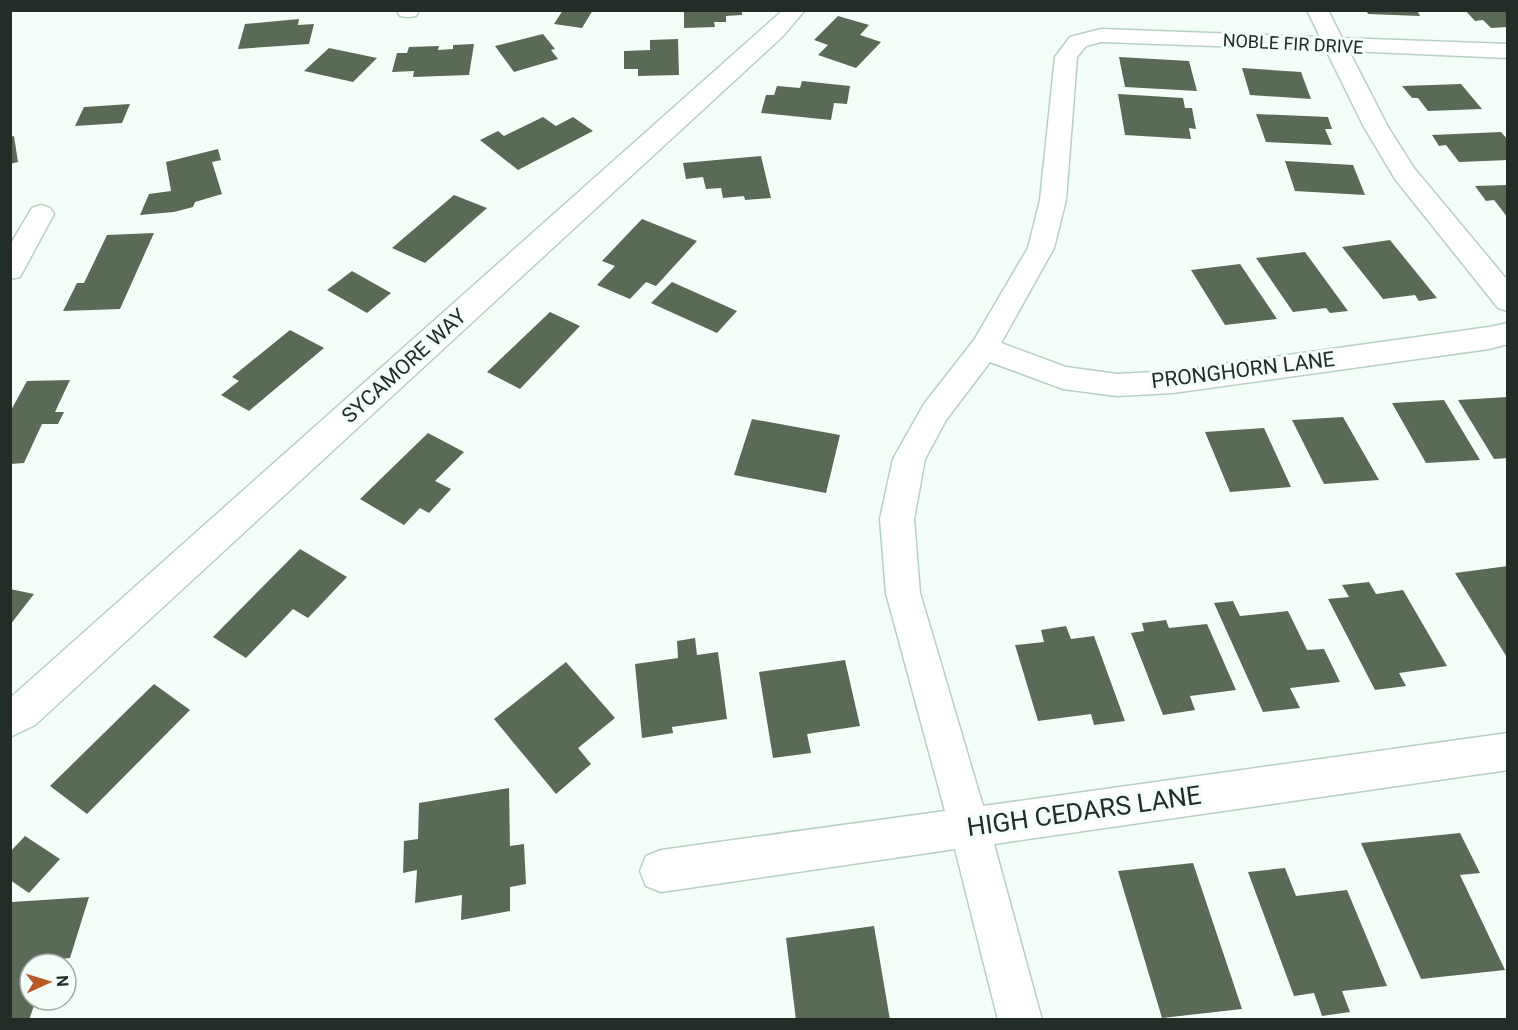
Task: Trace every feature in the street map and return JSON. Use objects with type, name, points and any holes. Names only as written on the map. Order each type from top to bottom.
[{"type":"street","name":"SYCAMORE WAY","points":[[10,718],[22,712],[775,31],[795,10]]},
{"type":"street","points":[[1317,10],[1376,127],[1404,173],[1508,301]]},
{"type":"street","name":"NOBLE FIR DRIVE","points":[[984,348],[1041,248],[1053,200],[1066,57],[1071,47],[1079,39],[1109,35],[1336,46],[1508,51]]},
{"type":"street","points":[[10,270],[41,214]]},
{"type":"street","name":"PRONGHORN LANE","points":[[984,348],[1063,378],[1117,385],[1173,382],[1489,338],[1508,333]]},
{"type":"street","points":[[984,348],[935,412],[909,459],[897,519],[903,593],[969,827],[1020,1020]]},
{"type":"street","name":"HIGH CEDARS LANE","points":[[661,871],[1508,752]]},
{"type":"building","points":[[563,10],[593,10],[582,28],[554,24]]},
{"type":"building","points":[[684,10],[742,10],[742,15],[726,16],[726,22],[714,22],[715,27],[684,28]]},
{"type":"building","points":[[1366,10],[1417,10],[1420,16],[1368,14]]},
{"type":"building","points":[[1465,10],[1508,10],[1508,27],[1491,28],[1483,20],[1475,21]]},
{"type":"building","points":[[838,16],[869,25],[860,35],[881,42],[856,68],[818,55],[828,45],[814,40]]},
{"type":"building","points":[[299,19],[298,25],[314,24],[309,44],[238,49],[245,24]]},
{"type":"building","points":[[543,34],[555,49],[551,50],[558,59],[514,72],[495,46]]},
{"type":"building","points":[[678,39],[679,75],[638,76],[638,69],[624,69],[624,51],[650,50],[650,40]]},
{"type":"building","points":[[474,44],[469,75],[413,77],[414,71],[392,72],[397,53],[407,53],[409,47],[439,46],[438,50],[453,49],[453,45]]},
{"type":"building","points":[[329,48],[377,58],[353,82],[304,71]]},
{"type":"building","points":[[1119,57],[1189,61],[1197,91],[1125,87]]},
{"type":"building","points":[[1242,68],[1301,72],[1311,99],[1250,95]]},
{"type":"building","points":[[802,81],[850,86],[847,104],[834,103],[831,120],[761,113],[766,95],[774,95],[777,86],[800,88]]},
{"type":"building","points":[[1461,84],[1482,109],[1428,111],[1418,98],[1412,98],[1402,86]]},
{"type":"building","points":[[1118,94],[1183,98],[1185,108],[1192,108],[1196,129],[1189,128],[1191,139],[1125,135]]},
{"type":"building","points":[[130,104],[122,123],[75,126],[84,107]]},
{"type":"building","points":[[1256,114],[1328,117],[1332,129],[1325,129],[1332,145],[1266,142]]},
{"type":"building","points":[[543,117],[556,126],[573,117],[593,131],[518,170],[480,140],[498,131],[504,136]]},
{"type":"building","points":[[1501,132],[1508,140],[1508,160],[1459,162],[1446,145],[1439,146],[1432,135]]},
{"type":"building","points":[[14,136],[18,162],[10,164],[10,137]]},
{"type":"building","points":[[218,149],[221,160],[212,162],[222,194],[195,202],[193,207],[174,212],[140,215],[149,194],[171,191],[166,162]]},
{"type":"building","points":[[761,156],[771,198],[745,200],[744,196],[723,198],[721,188],[706,189],[703,177],[686,179],[683,163]]},
{"type":"building","points":[[1285,161],[1353,165],[1365,195],[1295,191]]},
{"type":"building","points":[[1508,185],[1508,218],[1494,200],[1486,201],[1475,186]]},
{"type":"building","points":[[454,195],[487,208],[425,263],[392,248]]},
{"type":"building","points":[[642,219],[697,241],[656,286],[646,282],[630,299],[597,285],[615,266],[602,261]]},
{"type":"building","points":[[154,233],[120,309],[63,311],[77,283],[84,283],[107,235]]},
{"type":"building","points":[[1390,240],[1437,298],[1419,301],[1415,295],[1383,299],[1342,247]]},
{"type":"building","points":[[1305,252],[1348,311],[1330,313],[1326,308],[1293,312],[1256,258]]},
{"type":"building","points":[[1240,264],[1277,319],[1225,325],[1191,270]]},
{"type":"building","points":[[352,271],[391,293],[367,313],[327,290]]},
{"type":"building","points":[[672,282],[737,311],[717,333],[651,303]]},
{"type":"building","points":[[550,312],[580,326],[520,389],[487,372]]},
{"type":"building","points":[[290,330],[324,348],[249,411],[221,395],[239,381],[232,377]]},
{"type":"building","points":[[70,380],[55,412],[64,412],[58,424],[42,424],[24,463],[10,464],[10,412],[27,381]]},
{"type":"building","points":[[1508,397],[1508,458],[1494,459],[1458,400]]},
{"type":"building","points":[[1444,400],[1480,460],[1426,463],[1392,403]]},
{"type":"building","points":[[1343,417],[1379,480],[1324,484],[1292,420]]},
{"type":"building","points":[[752,419],[840,435],[826,493],[734,475]]},
{"type":"building","points":[[1264,428],[1291,487],[1230,492],[1205,432]]},
{"type":"building","points":[[428,433],[464,452],[435,481],[451,489],[429,513],[420,508],[404,525],[360,499]]},
{"type":"building","points":[[300,549],[347,577],[308,618],[293,609],[246,658],[213,637]]},
{"type":"building","points":[[1508,566],[1508,659],[1455,573]]},
{"type":"building","points":[[1369,582],[1376,594],[1403,590],[1447,666],[1399,673],[1406,686],[1375,690],[1328,599],[1349,597],[1342,585]]},
{"type":"building","points":[[10,589],[34,594],[10,625]]},
{"type":"building","points":[[1233,601],[1240,616],[1288,611],[1307,650],[1324,649],[1340,682],[1290,688],[1300,708],[1263,712],[1214,603]]},
{"type":"building","points":[[1166,620],[1169,628],[1207,624],[1236,690],[1190,696],[1195,710],[1163,715],[1131,633],[1144,631],[1142,623]]},
{"type":"building","points":[[1066,626],[1071,639],[1094,636],[1125,721],[1094,725],[1091,714],[1038,721],[1015,645],[1044,642],[1041,630]]},
{"type":"building","points":[[695,638],[697,655],[718,652],[727,719],[672,727],[673,733],[642,738],[635,664],[678,658],[677,641]]},
{"type":"building","points":[[845,660],[860,726],[807,734],[811,753],[773,758],[759,672]]},
{"type":"building","points":[[566,662],[615,718],[578,748],[591,764],[556,794],[494,719]]},
{"type":"building","points":[[154,684],[190,710],[87,814],[50,786]]},
{"type":"building","points":[[509,788],[510,846],[524,844],[526,884],[510,887],[510,911],[461,920],[462,895],[415,903],[417,870],[403,873],[404,841],[418,839],[419,803]]},
{"type":"building","points":[[1460,833],[1480,873],[1460,875],[1505,970],[1421,979],[1361,843]]},
{"type":"building","points":[[25,836],[60,859],[29,893],[10,880],[10,852]]},
{"type":"building","points":[[1193,863],[1242,1009],[1162,1018],[1118,871]]},
{"type":"building","points":[[1285,868],[1296,896],[1347,890],[1387,986],[1342,991],[1350,1012],[1322,1016],[1314,993],[1294,996],[1248,872]]},
{"type":"building","points":[[89,897],[72,952],[18,952],[18,1012],[32,1012],[29,1020],[10,1020],[12,902]]},
{"type":"building","points":[[874,926],[890,1020],[796,1020],[786,938]]}]
